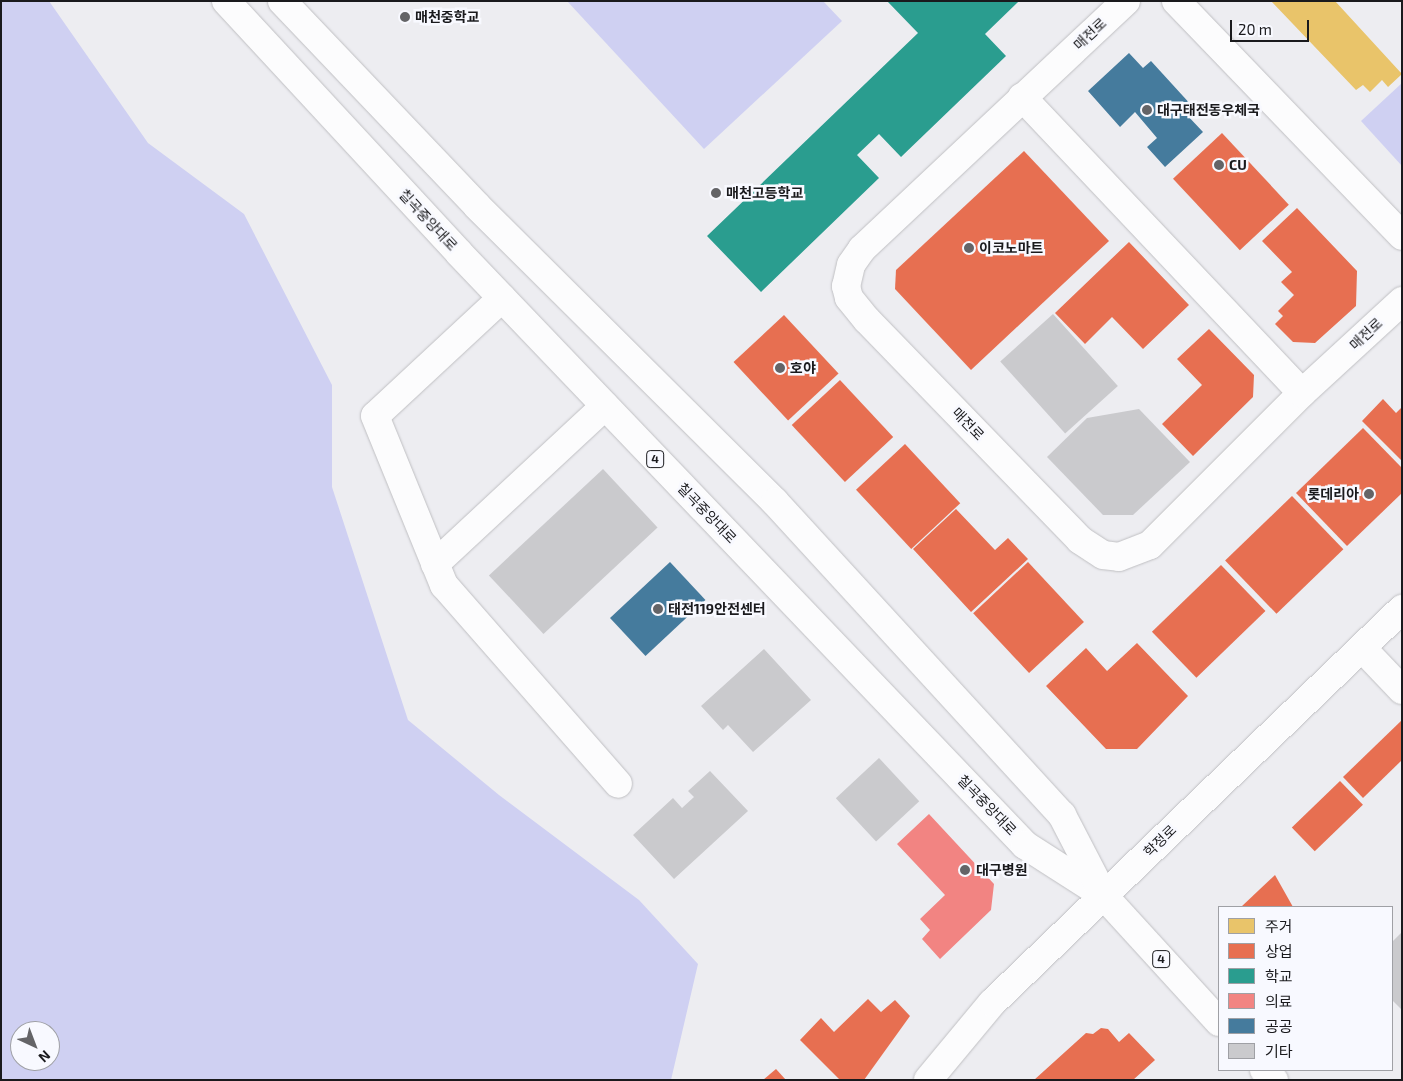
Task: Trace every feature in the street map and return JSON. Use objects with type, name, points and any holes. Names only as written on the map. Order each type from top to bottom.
[{"type":"main road","name":"칠곡중앙대로","points":[[226,1],[502,298],[1025,845],[1103,895],[1218,1021]]},
{"type":"main road","name":"칠곡중앙대로","points":[[282,1],[477,206],[775,502],[1062,815],[1103,895]]},
{"type":"main road","name":"매전로","points":[[1126,1],[862,249],[851,265],[846,286],[849,298],[867,320],[1080,540],[1103,555],[1119,557],[1150,545],[1302,393],[1402,301]]},
{"type":"main road","points":[[1176,1],[1402,236]]},
{"type":"main road","points":[[1022,97],[1302,393]]},
{"type":"main road","points":[[502,298],[375,416],[444,585],[618,784]]},
{"type":"main road","points":[[435,564],[605,406]]},
{"type":"main road","name":"학정로","points":[[928,1080],[992,1002],[1402,610]]},
{"type":"main road","points":[[1362,648],[1402,690]]},
{"type":"main road","points":[[1265,1071],[1274,1080]]},
{"type":"shaded area","points":[[1,1],[49,1],[148,143],[244,214],[332,385],[332,487],[408,720],[499,795],[639,900],[698,964],[671,1080],[1,1080]]},
{"type":"shaded area","points":[[567,1],[823,1],[842,21],[704,149]]},
{"type":"shaded area","points":[[1402,83],[1402,166],[1361,121]]},
{"type":"building: 주거","points":[[1271,1],[1335,1],[1402,74],[1388,87],[1382,80],[1370,92],[1363,85],[1356,90]]},
{"type":"building: 상업","points":[[1222,133],[1289,205],[1240,250],[1173,179]]},
{"type":"building: 상업","points":[[1024,151],[1109,241],[971,370],[895,289],[896,270]]},
{"type":"building: 상업","points":[[1297,208],[1357,271],[1356,306],[1315,343],[1293,342],[1275,324],[1283,316],[1278,311],[1294,295],[1281,282],[1292,272],[1262,241]]},
{"type":"building: 상업","points":[[1129,242],[1189,305],[1143,349],[1112,317],[1085,344],[1055,313]]},
{"type":"building: 상업","points":[[784,315],[839,374],[788,421],[734,362]]},
{"type":"building: 상업","points":[[1209,329],[1254,375],[1253,397],[1193,456],[1162,424],[1202,385],[1177,359]]},
{"type":"building: 상업","points":[[840,380],[893,437],[845,482],[792,425]]},
{"type":"building: 상업","points":[[1383,399],[1396,413],[1402,407],[1402,461],[1362,421]]},
{"type":"building: 상업","points":[[1363,428],[1402,468],[1402,493],[1347,546],[1296,493]]},
{"type":"building: 상업","points":[[905,444],[960,503],[911,549],[856,490]]},
{"type":"building: 상업","points":[[1292,496],[1343,549],[1277,614],[1225,561]]},
{"type":"building: 상업","points":[[956,509],[995,550],[1008,538],[1028,559],[971,612],[913,549]]},
{"type":"building: 상업","points":[[1028,562],[1084,622],[1029,673],[973,613]]},
{"type":"building: 상업","points":[[1221,565],[1265,611],[1196,678],[1152,632]]},
{"type":"building: 상업","points":[[1137,643],[1188,696],[1137,749],[1106,749],[1046,686],[1086,648],[1107,671]]},
{"type":"building: 상업","points":[[1402,720],[1402,760],[1363,798],[1343,777]]},
{"type":"building: 상업","points":[[1340,781],[1363,805],[1315,851],[1292,828]]},
{"type":"building: 상업","points":[[1275,875],[1292,906],[1242,906]]},
{"type":"building: 상업","points":[[868,999],[881,1012],[895,1000],[910,1016],[864,1080],[840,1080],[800,1040],[821,1018],[834,1032]]},
{"type":"building: 상업","points":[[1101,1028],[1108,1029],[1119,1042],[1129,1033],[1155,1060],[1133,1080],[1034,1080],[1086,1033],[1093,1034]]},
{"type":"building: 상업","points":[[776,1069],[786,1080],[763,1080]]},
{"type":"building: 학교","points":[[887,1],[1019,1],[985,34],[1006,56],[901,157],[879,134],[857,155],[879,178],[761,292],[707,236],[918,33]]},
{"type":"building: 의료","points":[[929,814],[994,884],[991,910],[940,959],[922,939],[930,930],[920,919],[945,895],[897,844]]},
{"type":"building: 공공","name":"대구태전동우체국","points":[[1129,53],[1143,68],[1151,61],[1193,107],[1186,114],[1203,132],[1165,167],[1147,147],[1157,138],[1135,112],[1120,127],[1088,91]]},
{"type":"building: 공공","name":"태전119안전센터","points":[[670,562],[705,600],[645,656],[610,618]]},
{"type":"building: 기타","points":[[1053,314],[1118,386],[1065,434],[1000,362]]},
{"type":"building: 기타","points":[[1139,409],[1190,462],[1133,515],[1103,515],[1047,457],[1087,418]]},
{"type":"building: 기타","points":[[603,469],[658,528],[543,634],[489,575]]},
{"type":"building: 기타","points":[[764,649],[811,700],[753,752],[728,725],[723,730],[701,706]]},
{"type":"building: 기타","points":[[879,758],[919,801],[876,841],[836,798]]},
{"type":"building: 기타","points":[[710,771],[748,811],[674,879],[633,835],[673,798],[682,808],[694,797],[688,791]]},
{"type":"building: 기타","points":[[1402,932],[1402,1010],[1393,1001],[1393,941]]},
{"type":"place","name":"매천중학교","points":[[405,17]]},
{"type":"place","name":"대구태전동우체국","points":[[1147,110]]},
{"type":"place","name":"CU","points":[[1219,165]]},
{"type":"place","name":"매천고등학교","points":[[716,193]]},
{"type":"place","name":"이코노마트","points":[[969,248]]},
{"type":"place","name":"호야","points":[[780,368]]},
{"type":"place","name":"롯데리아","points":[[1369,494]]},
{"type":"place","name":"태전119안전센터","points":[[658,609]]},
{"type":"place","name":"대구병원","points":[[965,870]]}]
